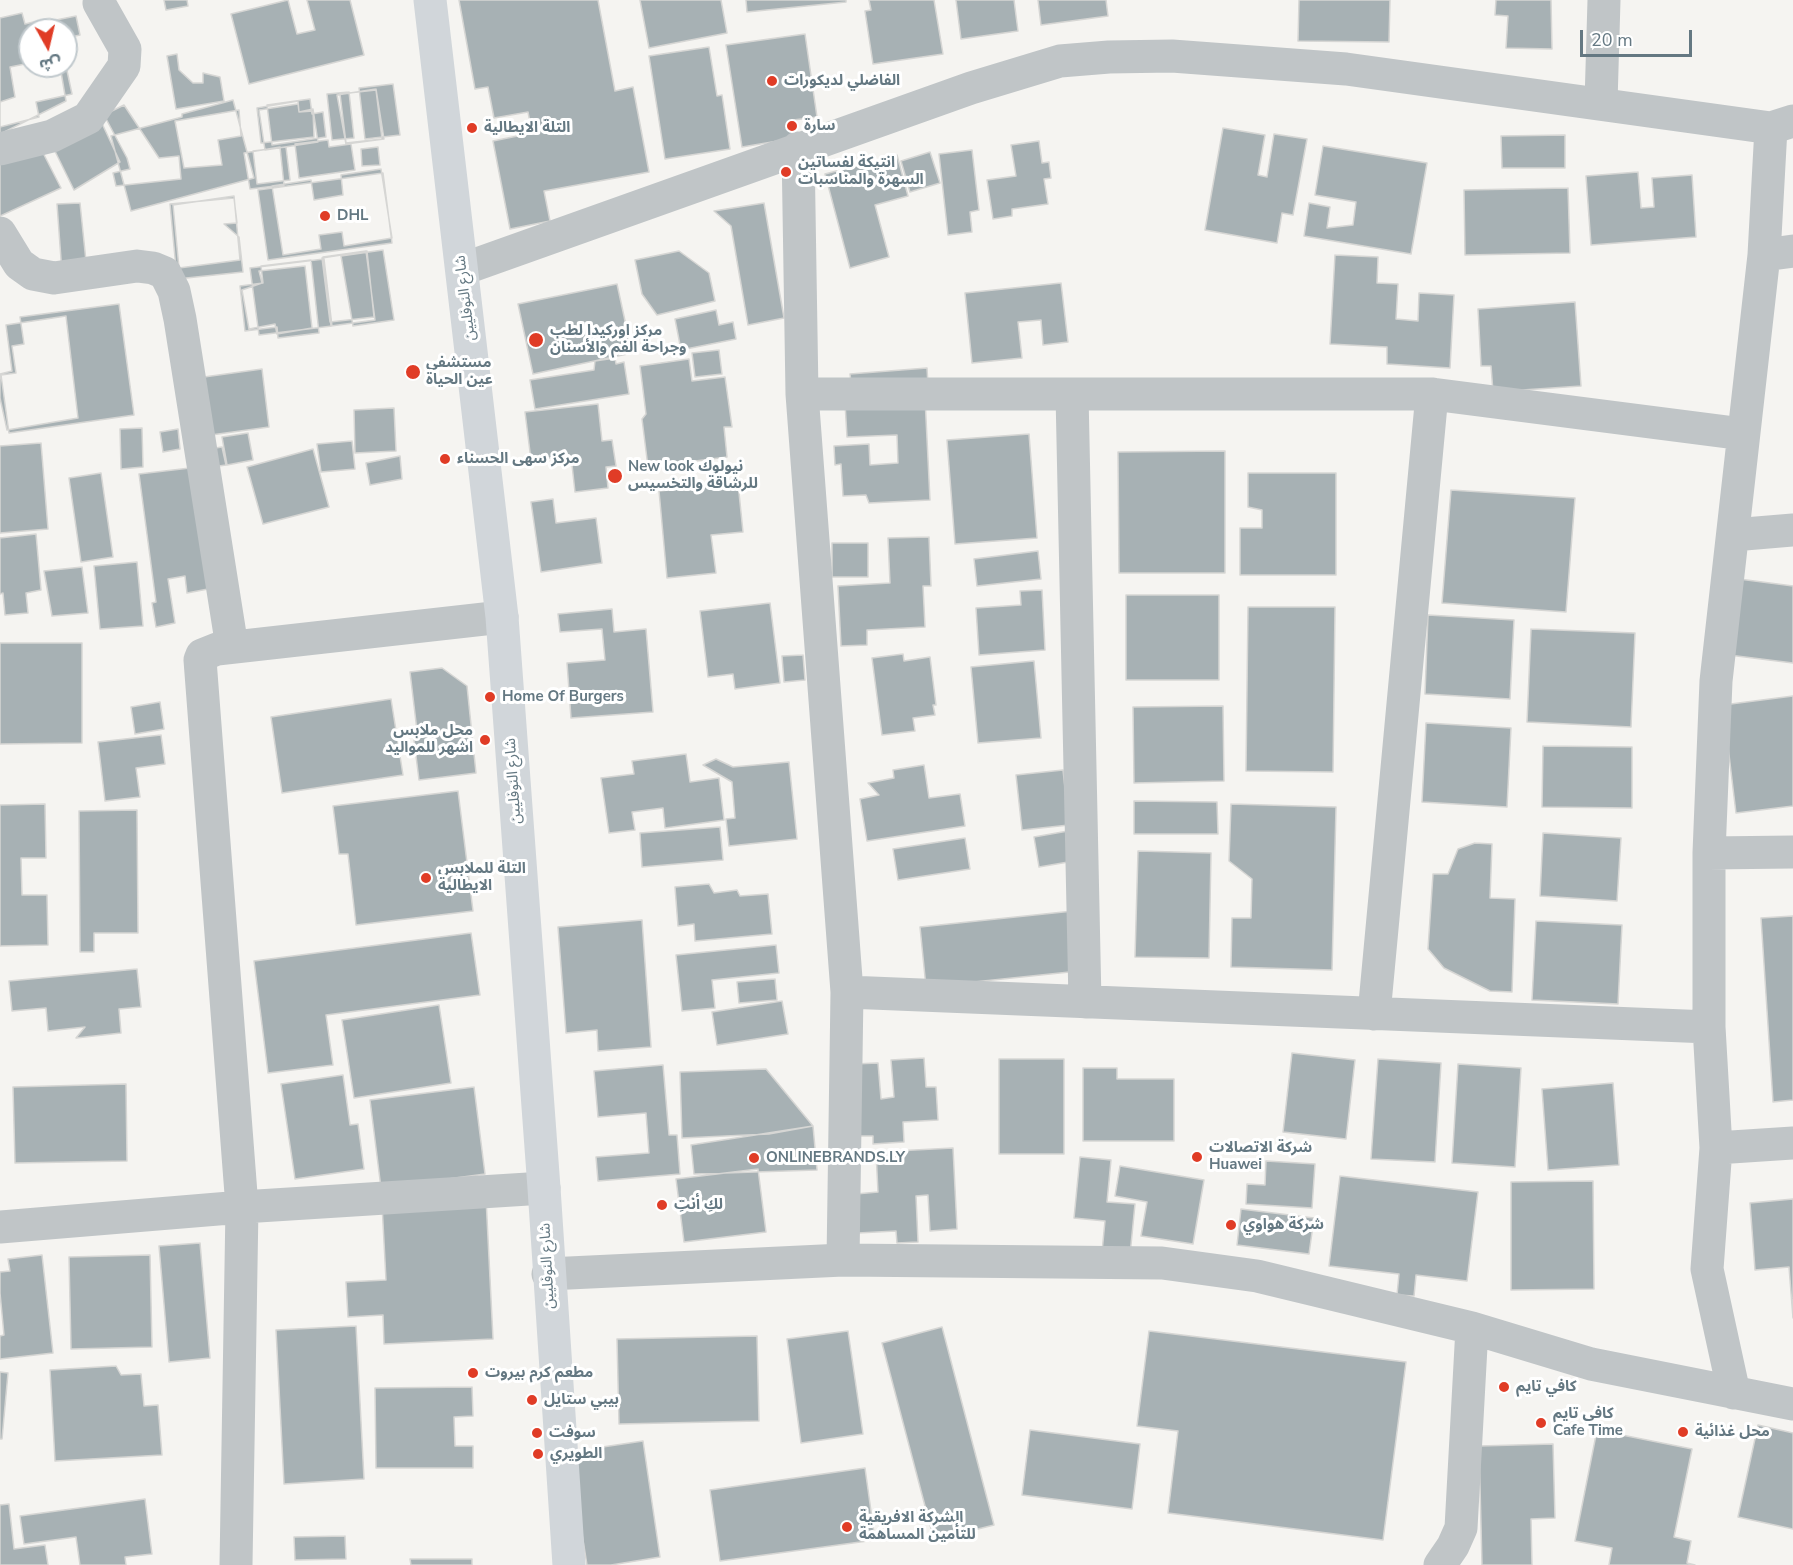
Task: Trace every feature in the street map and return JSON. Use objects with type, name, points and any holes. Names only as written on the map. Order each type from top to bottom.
[{"type":"main road","name":"شارع النوفليين","points":[[430,0],[502,617],[544,1188],[568,1565]]},
{"type":"street","points":[[1601,103],[1604,0]]},
{"type":"street","points":[[0,149],[52,136],[88,118],[124,66],[125,49],[99,3]]},
{"type":"street","points":[[463,269],[798,148],[971,88],[1060,61],[1109,57],[1172,56],[1346,69],[1601,103],[1782,124],[1778,253],[1743,434],[1716,681],[1709,853],[1708,1028],[1716,1148],[1707,1269],[1734,1393]]},
{"type":"street","points":[[798,148],[802,394],[847,992],[843,1260]]},
{"type":"street","points":[[0,233],[19,264],[33,274],[54,278],[137,266],[153,268],[165,273],[174,291],[180,319],[232,647]]},
{"type":"street","points":[[802,394],[1432,394],[1743,434]]},
{"type":"street","points":[[1072,394],[1085,1002]]},
{"type":"street","points":[[1374,1014],[1432,394]]},
{"type":"street","points":[[1733,535],[1793,530]]},
{"type":"street","points":[[236,1565],[242,1207],[200,660],[202,655],[209,652],[232,647],[502,617]]},
{"type":"street","points":[[1709,853],[1793,852]]},
{"type":"street","points":[[847,992],[1708,1028]]},
{"type":"street","points":[[1716,1148],[1793,1143]]},
{"type":"street","points":[[0,1227],[242,1207],[544,1188]]},
{"type":"street","points":[[548,1274],[843,1260],[1162,1263],[1257,1276],[1472,1328],[1591,1365],[1793,1404]]},
{"type":"street","points":[[1440,1565],[1453,1546],[1461,1528],[1472,1328]]},
{"type":"building","points":[[164,0],[187,0],[188,6],[166,10]]},
{"type":"building","points":[[288,0],[297,34],[315,30],[307,0],[350,0],[364,55],[249,84],[231,14]]},
{"type":"building","points":[[459,0],[598,0],[615,91],[633,87],[649,172],[544,191],[550,221],[510,229],[493,141],[532,133],[528,112],[494,118],[488,87],[475,89]]},
{"type":"building","points":[[640,0],[721,0],[727,33],[649,48]]},
{"type":"building","points":[[746,0],[846,0],[846,2],[747,12]]},
{"type":"building","points":[[869,0],[934,0],[943,54],[873,64],[865,11],[871,10]]},
{"type":"building","points":[[956,0],[1014,0],[1018,31],[961,39]]},
{"type":"building","points":[[1038,0],[1106,0],[1108,16],[1041,25]]},
{"type":"building","points":[[1299,0],[1390,0],[1389,42],[1298,41]]},
{"type":"building","points":[[1496,0],[1551,0],[1552,49],[1506,48],[1508,16],[1495,15]]},
{"type":"building","points":[[22,13],[23,18],[18,18],[18,78],[69,78],[72,94],[36,102],[39,117],[0,127],[0,18]]},
{"type":"building","name":"الفاضلي لديكورات","points":[[805,34],[817,117],[793,120],[796,138],[742,147],[726,45]]},
{"type":"building","points":[[709,47],[717,96],[722,95],[730,149],[665,159],[649,56]]},
{"type":"building","points":[[177,54],[179,70],[193,83],[203,83],[203,73],[220,77],[224,101],[176,109],[167,56]]},
{"type":"building","points":[[18,65],[18,78],[62,78],[66,101],[0,134],[0,102],[15,97],[10,67]]},
{"type":"building","points":[[393,84],[400,135],[365,139],[359,88]]},
{"type":"building","points":[[376,89],[384,139],[346,144],[337,95]]},
{"type":"building","points":[[376,90],[382,139],[346,143],[340,94]]},
{"type":"building","points":[[349,92],[354,138],[332,140],[327,94]]},
{"type":"building","points":[[310,99],[312,114],[323,112],[326,137],[272,145],[267,105]]},
{"type":"building","points":[[233,100],[254,178],[131,211],[111,136],[182,117],[182,114]]},
{"type":"building","points":[[298,101],[299,112],[313,111],[314,137],[261,143],[257,108]]},
{"type":"building","points":[[298,104],[299,112],[313,109],[318,142],[265,150],[259,110]]},
{"type":"building","points":[[124,105],[159,158],[179,156],[181,179],[116,186],[113,173],[130,169],[127,158],[104,115]]},
{"type":"building","points":[[239,110],[241,136],[218,140],[222,165],[184,168],[175,121]]},
{"type":"building","points":[[99,117],[120,162],[74,190],[50,141]]},
{"type":"building","points":[[1223,128],[1265,135],[1258,175],[1267,177],[1274,134],[1307,139],[1293,215],[1282,213],[1277,243],[1205,230]]},
{"type":"building","points":[[1565,135],[1565,168],[1502,168],[1501,136]]},
{"type":"building","points":[[328,140],[329,147],[351,144],[355,170],[299,178],[295,144]]},
{"type":"building","points":[[1039,141],[1042,163],[1049,162],[1051,178],[1044,179],[1048,204],[1012,209],[1012,216],[993,219],[987,180],[1016,176],[1011,145]]},
{"type":"building","points":[[38,143],[61,188],[0,216],[0,163]]},
{"type":"building","points":[[1323,146],[1427,163],[1411,254],[1304,236],[1309,203],[1330,207],[1327,228],[1353,225],[1356,202],[1315,195]]},
{"type":"building","points":[[280,147],[284,185],[250,189],[244,153]]},
{"type":"building","points":[[286,147],[290,180],[257,184],[253,151]]},
{"type":"building","points":[[378,147],[380,165],[362,166],[361,149]]},
{"type":"building","points":[[972,150],[979,210],[970,212],[972,232],[948,235],[939,154]]},
{"type":"building","points":[[930,152],[940,183],[910,192],[901,161]]},
{"type":"building","points":[[897,155],[908,196],[875,205],[889,257],[850,268],[825,174]]},
{"type":"building","name":"DHL","points":[[381,169],[392,238],[344,246],[342,232],[319,235],[321,249],[283,255],[272,186],[311,180],[314,200],[343,195],[341,175]]},
{"type":"building","points":[[1638,172],[1641,208],[1654,207],[1652,178],[1692,175],[1696,237],[1591,245],[1586,176]]},
{"type":"building","name":"DHL","points":[[383,173],[392,243],[268,260],[258,190]]},
{"type":"building","points":[[1568,188],[1570,253],[1465,255],[1464,190]]},
{"type":"building","points":[[234,196],[240,260],[179,268],[173,205]]},
{"type":"building","points":[[234,198],[237,223],[224,224],[239,237],[243,272],[177,279],[170,204]]},
{"type":"building","points":[[80,203],[87,271],[62,273],[57,204]]},
{"type":"building","points":[[764,203],[784,318],[748,325],[731,226],[714,211]]},
{"type":"building","points":[[383,250],[394,320],[353,326],[341,256]]},
{"type":"building","points":[[366,251],[375,320],[331,326],[323,257]]},
{"type":"building","points":[[367,251],[374,317],[330,322],[322,258]]},
{"type":"building","points":[[679,251],[709,273],[715,301],[657,315],[642,294],[635,260]]},
{"type":"building","points":[[1335,255],[1378,257],[1377,283],[1398,284],[1396,319],[1418,321],[1419,293],[1454,295],[1450,368],[1387,364],[1387,347],[1330,344]]},
{"type":"building","points":[[324,259],[332,326],[259,335],[250,268]]},
{"type":"building","points":[[311,260],[319,333],[278,338],[277,327],[245,331],[240,286],[263,283],[261,266]]},
{"type":"building","points":[[305,266],[312,328],[277,334],[275,324],[249,329],[242,290],[262,283],[259,271]]},
{"type":"building","points":[[1061,283],[1068,342],[1043,345],[1041,320],[1018,322],[1022,358],[972,363],[965,293]]},
{"type":"building","points":[[617,284],[632,353],[533,374],[518,304]]},
{"type":"building","points":[[1575,302],[1581,386],[1493,392],[1491,366],[1481,366],[1478,309]]},
{"type":"building","points":[[119,304],[134,415],[9,433],[1,375],[16,373],[12,346],[24,344],[20,317]]},
{"type":"building","points":[[716,310],[719,325],[733,322],[736,339],[681,350],[675,319]]},
{"type":"building","points":[[66,316],[78,418],[7,430],[0,398],[0,374],[12,371],[6,325]]},
{"type":"building","points":[[719,350],[722,374],[695,377],[692,353]]},
{"type":"building","points":[[615,358],[616,364],[624,362],[629,394],[535,409],[530,380],[594,370],[595,361]]},
{"type":"building","points":[[689,359],[692,381],[725,377],[732,427],[724,427],[727,457],[648,467],[642,419],[646,414],[640,366]]},
{"type":"building","points":[[927,368],[928,385],[852,391],[850,374]]},
{"type":"building","points":[[262,369],[269,427],[211,435],[204,377]]},
{"type":"building","points":[[925,398],[930,500],[869,503],[866,495],[843,496],[841,464],[835,465],[834,446],[869,444],[870,465],[898,463],[897,435],[847,437],[845,403]]},
{"type":"building","points":[[598,404],[602,441],[612,440],[616,466],[606,467],[608,488],[575,492],[571,456],[531,460],[525,412]]},
{"type":"building","points":[[394,408],[396,451],[355,453],[354,410]]},
{"type":"building","points":[[142,428],[143,467],[121,469],[120,429]]},
{"type":"building","points":[[178,429],[180,449],[163,452],[160,432]]},
{"type":"building","points":[[248,433],[253,460],[227,465],[222,437]]},
{"type":"building","points":[[1029,434],[1037,538],[955,544],[947,440]]},
{"type":"building","points":[[352,441],[355,469],[321,472],[317,444]]},
{"type":"building","points":[[41,443],[48,529],[0,533],[0,446]]},
{"type":"building","points":[[222,447],[226,465],[205,468],[202,450]]},
{"type":"building","points":[[313,449],[329,507],[263,524],[247,467]]},
{"type":"building","points":[[1225,451],[1225,573],[1119,573],[1118,452]]},
{"type":"building","points":[[400,456],[402,479],[370,485],[366,463]]},
{"type":"building","points":[[190,468],[208,589],[187,593],[185,576],[168,579],[175,623],[156,627],[152,603],[156,602],[139,474]]},
{"type":"building","points":[[101,473],[113,557],[81,562],[69,478]]},
{"type":"building","points":[[1248,473],[1336,473],[1336,575],[1240,575],[1240,528],[1262,528],[1262,510],[1248,507]]},
{"type":"building","points":[[738,483],[743,532],[711,535],[716,573],[667,578],[659,491]]},
{"type":"building","points":[[1451,490],[1575,498],[1566,612],[1442,603]]},
{"type":"building","points":[[553,499],[556,523],[596,518],[602,563],[541,572],[531,502]]},
{"type":"building","points":[[36,534],[41,590],[26,593],[28,613],[5,615],[3,593],[0,594],[0,538]]},
{"type":"building","points":[[929,537],[931,586],[923,586],[925,627],[867,630],[867,645],[841,646],[838,586],[890,583],[888,538]]},
{"type":"building","points":[[832,543],[868,543],[868,577],[832,577]]},
{"type":"building","points":[[1038,551],[1041,579],[977,586],[974,559]]},
{"type":"building","points":[[137,562],[143,626],[100,629],[94,566]]},
{"type":"building","points":[[82,567],[88,613],[52,616],[44,571]]},
{"type":"building","points":[[1739,579],[1793,586],[1793,663],[1729,655]]},
{"type":"building","points":[[1042,590],[1045,650],[979,655],[976,608],[1021,605],[1020,591]]},
{"type":"building","points":[[1126,595],[1219,595],[1219,680],[1126,680]]},
{"type":"building","points":[[770,603],[780,683],[735,689],[733,674],[708,677],[700,611]]},
{"type":"building","points":[[1248,607],[1335,607],[1333,772],[1246,771]]},
{"type":"building","points":[[612,609],[614,632],[646,629],[653,712],[571,718],[567,663],[605,660],[602,629],[560,632],[558,614]]},
{"type":"building","points":[[1428,615],[1514,620],[1510,699],[1425,694]]},
{"type":"building","points":[[1531,629],[1635,633],[1631,727],[1527,722]]},
{"type":"building","points":[[0,643],[82,643],[82,743],[0,744]]},
{"type":"building","points":[[903,654],[904,661],[930,657],[936,705],[933,705],[935,715],[913,718],[915,731],[882,735],[872,658]]},
{"type":"building","points":[[803,655],[805,680],[784,682],[782,656]]},
{"type":"building","points":[[1034,661],[1041,738],[978,743],[971,667]]},
{"type":"building","points":[[442,668],[467,686],[476,773],[419,780],[414,740],[418,739],[410,672]]},
{"type":"building","points":[[1793,696],[1793,806],[1736,813],[1723,705]]},
{"type":"building","points":[[391,699],[403,775],[282,793],[271,717]]},
{"type":"building","points":[[160,702],[164,729],[135,734],[131,707]]},
{"type":"building","points":[[1223,706],[1224,781],[1134,783],[1133,707]]},
{"type":"building","points":[[1426,723],[1511,728],[1507,807],[1422,802]]},
{"type":"building","points":[[161,735],[165,764],[136,768],[140,797],[105,801],[98,742]]},
{"type":"building","points":[[1543,746],[1632,747],[1632,808],[1542,807]]},
{"type":"building","points":[[686,754],[690,782],[719,778],[724,820],[665,828],[663,808],[632,812],[635,830],[609,833],[601,778],[634,774],[632,761]]},
{"type":"building","points":[[716,759],[733,767],[789,762],[797,839],[729,846],[726,819],[735,818],[732,782],[703,765]]},
{"type":"building","points":[[924,765],[929,798],[960,794],[965,826],[867,841],[860,799],[879,795],[868,783],[894,778],[893,770]]},
{"type":"building","points":[[1063,770],[1069,825],[1022,830],[1016,775]]},
{"type":"building","points":[[458,791],[473,911],[356,925],[348,854],[339,854],[333,806]]},
{"type":"building","points":[[1134,801],[1217,802],[1218,834],[1134,834]]},
{"type":"building","points":[[45,804],[46,858],[21,858],[22,895],[47,895],[48,945],[0,946],[0,805]]},
{"type":"building","points":[[1231,804],[1336,807],[1332,970],[1231,967],[1232,918],[1251,918],[1252,879],[1229,861]]},
{"type":"building","points":[[137,810],[138,933],[94,933],[94,952],[80,952],[79,811]]},
{"type":"building","points":[[720,827],[723,860],[642,867],[640,833]]},
{"type":"building","points":[[1068,831],[1074,861],[1039,867],[1034,837]]},
{"type":"building","points":[[1543,833],[1621,838],[1617,901],[1540,896]]},
{"type":"building","points":[[965,838],[970,869],[898,880],[893,849]]},
{"type":"building","points":[[1475,843],[1492,844],[1490,898],[1515,899],[1512,992],[1490,991],[1444,968],[1428,949],[1433,874],[1448,874],[1458,849]]},
{"type":"building","points":[[1138,851],[1211,853],[1209,958],[1135,957]]},
{"type":"building","points":[[709,884],[714,893],[737,890],[740,896],[768,894],[772,934],[695,941],[694,924],[678,926],[675,887]]},
{"type":"building","points":[[1073,911],[1079,971],[926,987],[920,927]]},
{"type":"building","points":[[1793,916],[1793,1100],[1773,1102],[1761,918]]},
{"type":"building","points":[[642,920],[651,1047],[598,1051],[597,1030],[566,1033],[558,927]]},
{"type":"building","points":[[1536,921],[1622,925],[1618,1004],[1532,1000]]},
{"type":"building","points":[[471,933],[480,995],[326,1015],[333,1065],[268,1073],[254,961]]},
{"type":"building","points":[[776,945],[779,973],[712,980],[715,1008],[682,1011],[676,955]]},
{"type":"building","points":[[137,969],[141,1007],[119,1009],[121,1033],[76,1038],[85,1027],[48,1031],[46,1008],[12,1011],[9,981]]},
{"type":"building","points":[[775,979],[777,1000],[739,1003],[737,982]]},
{"type":"building","points":[[782,1001],[788,1034],[717,1045],[712,1012]]},
{"type":"building","points":[[439,1005],[451,1083],[354,1098],[342,1020]]},
{"type":"building","points":[[1292,1053],[1355,1060],[1346,1139],[1283,1132]]},
{"type":"building","points":[[924,1058],[926,1087],[936,1087],[938,1120],[903,1122],[904,1142],[873,1144],[873,1136],[858,1136],[853,1064],[878,1063],[881,1099],[894,1097],[891,1060]]},
{"type":"building","points":[[999,1059],[1064,1059],[1064,1154],[999,1154]]},
{"type":"building","points":[[1378,1059],[1441,1063],[1435,1162],[1371,1159]]},
{"type":"building","points":[[1458,1064],[1521,1068],[1515,1167],[1452,1163]]},
{"type":"building","points":[[663,1065],[669,1135],[677,1135],[680,1174],[598,1181],[596,1157],[649,1153],[646,1113],[598,1117],[594,1071]]},
{"type":"building","points":[[1083,1068],[1117,1068],[1117,1079],[1174,1079],[1174,1141],[1083,1141]]},
{"type":"building","points":[[766,1069],[813,1126],[769,1134],[682,1138],[680,1072]]},
{"type":"building","points":[[343,1075],[350,1125],[358,1124],[364,1169],[295,1179],[281,1084]]},
{"type":"building","points":[[1613,1083],[1619,1165],[1548,1170],[1542,1089]]},
{"type":"building","points":[[126,1084],[127,1161],[15,1163],[13,1087]]},
{"type":"building","points":[[474,1087],[485,1174],[381,1188],[370,1100]]},
{"type":"building","name":"ONLINEBRANDS.LY","points":[[813,1126],[817,1170],[694,1174],[691,1145]]},
{"type":"building","points":[[953,1148],[957,1229],[930,1231],[928,1195],[916,1196],[918,1242],[897,1243],[896,1231],[858,1233],[856,1194],[878,1192],[876,1152]]},
{"type":"building","points":[[1080,1157],[1111,1160],[1107,1202],[1135,1204],[1130,1255],[1102,1252],[1105,1221],[1074,1218]]},
{"type":"building","points":[[1266,1161],[1315,1164],[1312,1208],[1246,1204],[1247,1184],[1265,1185]]},
{"type":"building","points":[[1120,1166],[1204,1180],[1193,1244],[1141,1236],[1147,1202],[1115,1196]]},
{"type":"building","points":[[758,1169],[766,1232],[684,1242],[676,1179]]},
{"type":"building","points":[[1340,1176],[1478,1192],[1467,1281],[1416,1275],[1414,1296],[1397,1295],[1399,1274],[1329,1266]]},
{"type":"building","points":[[1593,1181],[1594,1289],[1511,1290],[1511,1182]]},
{"type":"building","points":[[486,1198],[493,1339],[384,1344],[383,1315],[348,1317],[346,1282],[386,1280],[382,1204]]},
{"type":"building","points":[[1793,1199],[1793,1318],[1789,1267],[1755,1270],[1750,1203]]},
{"type":"building","points":[[1241,1209],[1314,1218],[1309,1254],[1237,1245]]},
{"type":"building","points":[[200,1243],[210,1358],[169,1362],[159,1246]]},
{"type":"building","points":[[42,1255],[53,1353],[0,1359],[0,1336],[4,1335],[0,1272],[10,1271],[8,1259]]},
{"type":"building","points":[[150,1255],[152,1347],[71,1349],[69,1257]]},
{"type":"building","points":[[356,1326],[364,1479],[284,1484],[276,1330]]},
{"type":"building","points":[[942,1327],[994,1525],[934,1540],[882,1343]]},
{"type":"building","points":[[848,1331],[863,1434],[801,1443],[787,1339]]},
{"type":"building","points":[[1149,1331],[1406,1362],[1383,1540],[1168,1513],[1178,1431],[1137,1426]]},
{"type":"building","points":[[757,1336],[759,1421],[619,1424],[617,1339]]},
{"type":"building","points":[[116,1366],[121,1375],[141,1374],[144,1406],[158,1405],[162,1455],[55,1461],[50,1370]]},
{"type":"building","points":[[0,1372],[8,1373],[2,1439],[0,1439]]},
{"type":"building","points":[[472,1387],[473,1416],[454,1417],[455,1446],[473,1446],[473,1468],[376,1468],[375,1388]]},
{"type":"building","points":[[1758,1425],[1793,1433],[1793,1529],[1738,1517]]},
{"type":"building","points":[[1030,1430],[1140,1444],[1132,1509],[1022,1495]]},
{"type":"building","points":[[1597,1430],[1692,1449],[1674,1537],[1691,1541],[1687,1563],[1695,1565],[1609,1565],[1612,1548],[1575,1541]]},
{"type":"building","points":[[643,1441],[660,1557],[611,1565],[587,1565],[569,1452]]},
{"type":"building","points":[[1553,1444],[1555,1518],[1531,1519],[1532,1565],[1482,1565],[1479,1446]]},
{"type":"building","points":[[865,1468],[875,1540],[720,1561],[710,1490]]},
{"type":"building","points":[[145,1499],[152,1554],[125,1557],[126,1565],[80,1565],[76,1537],[24,1544],[20,1516]]},
{"type":"building","points":[[9,1504],[14,1549],[45,1545],[48,1565],[0,1565],[0,1505]]},
{"type":"building","points":[[345,1536],[346,1559],[295,1560],[294,1537]]},
{"type":"building","points":[[410,1559],[472,1559],[472,1565],[411,1565]]},
{"type":"place","name":"الفاضلي لديكورات","points":[[772,81]]},
{"type":"place","name":"سارة","points":[[792,126]]},
{"type":"place","name":"التلة الايطالية","points":[[472,128]]},
{"type":"place","name":"انتيكة لفساتين السهرة والمناسبات","points":[[786,172]]},
{"type":"place","name":"DHL","points":[[325,216]]},
{"type":"place","name":"مركز اوركيدا لطب وجراحة الفم والأسنان","points":[[536,340]]},
{"type":"place","name":"مستشفى عين الحياة","points":[[413,372]]},
{"type":"place","name":"مركز سهى الحسناء","points":[[445,459]]},
{"type":"place","name":"New look نيولوك للرشاقة والتخسيس","points":[[615,476]]},
{"type":"place","name":"Home Of Burgers","points":[[490,697]]},
{"type":"place","name":"محل ملابس اشهر للمواليد","points":[[485,740]]},
{"type":"place","name":"التلة للملابس الايطالية","points":[[426,878]]},
{"type":"place","name":"شركة الاتصالات Huawei","points":[[1197,1157]]},
{"type":"place","name":"ONLINEBRANDS.LY","points":[[754,1158]]},
{"type":"place","name":"لكِ أنتِ","points":[[662,1205]]},
{"type":"place","name":"شركة هواوي","points":[[1231,1225]]},
{"type":"place","name":"مطعم كرم بيروت","points":[[473,1373]]},
{"type":"place","name":"كافي تايم","points":[[1504,1387]]},
{"type":"place","name":"بيبي ستايل","points":[[532,1400]]},
{"type":"place","name":"كافي تايم Cafe Time","points":[[1541,1423]]},
{"type":"place","name":"محل غذائية","points":[[1683,1432]]},
{"type":"place","name":"سوفت","points":[[537,1433]]},
{"type":"place","name":"الطويري","points":[[538,1454]]},
{"type":"place","name":"الشركة الافريقية للتأمين المساهمة","points":[[847,1527]]}]
